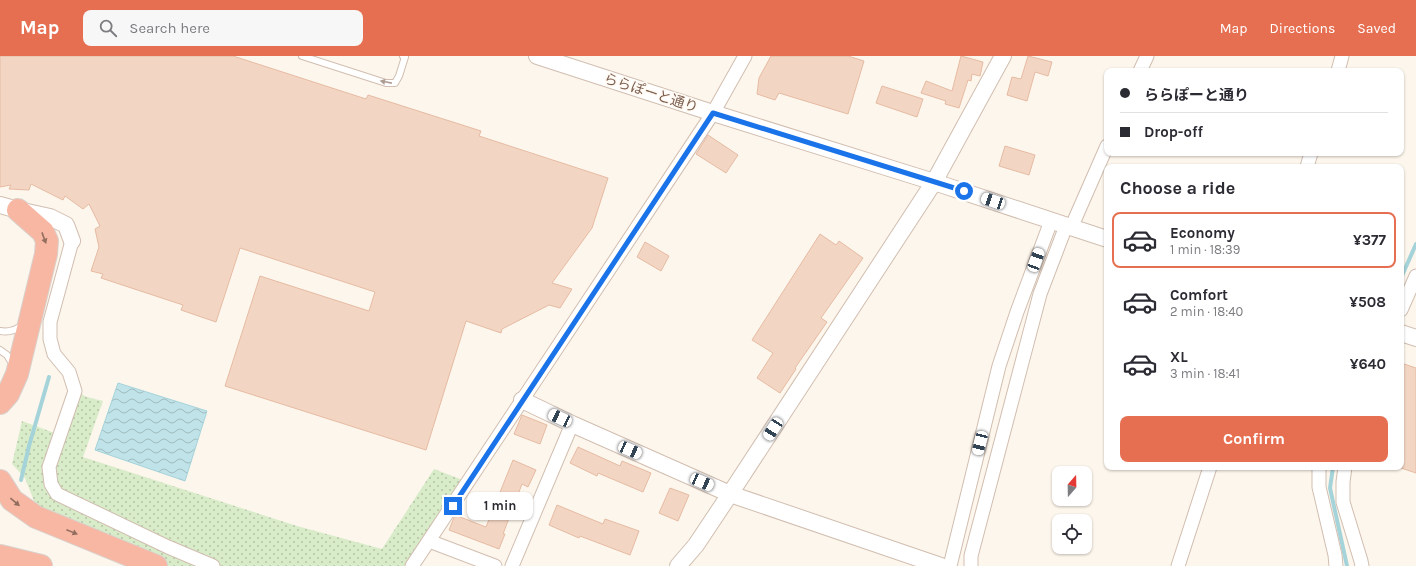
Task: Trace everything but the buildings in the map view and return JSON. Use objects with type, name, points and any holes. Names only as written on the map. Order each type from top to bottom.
[{"type":"highway","points":[[0,403],[10,390],[17,374],[46,254],[47,242],[43,232],[9,208]]},
{"type":"highway","points":[[0,481],[12,500],[36,517],[156,566]]},
{"type":"highway","points":[[0,556],[41,566]]},
{"type":"street","name":"ららぽーと通り","points":[[537,56],[934,182],[1104,238]]},
{"type":"street","points":[[412,566],[713,113],[745,56]]},
{"type":"street","points":[[678,566],[696,545],[730,494],[934,182],[1003,56]]},
{"type":"street","points":[[1141,68],[1147,56]]},
{"type":"street","points":[[1339,68],[1342,56]]},
{"type":"street","points":[[970,566],[1040,294],[1068,227],[1104,152]]},
{"type":"street","points":[[9,208],[50,217],[66,225],[72,241],[50,322],[50,339],[54,354],[69,372],[75,391],[49,467],[51,484],[57,494],[168,547],[213,566]]},
{"type":"street","points":[[950,566],[999,366],[1017,312],[1051,221]]},
{"type":"street","points":[[1404,303],[1416,276]]},
{"type":"street","points":[[1404,334],[1416,338]]},
{"type":"street","points":[[522,400],[572,424],[730,494],[941,566]]},
{"type":"street","points":[[512,566],[572,424]]},
{"type":"street","points":[[1178,566],[1209,470]]},
{"type":"street","points":[[1319,470],[1319,487],[1335,555],[1336,566]]},
{"type":"street","points":[[1345,470],[1343,502],[1362,566]]},
{"type":"street","points":[[429,541],[495,566]]},
{"type":"lane","points":[[302,56],[386,83],[395,83],[399,76],[405,57],[403,56]]},
{"type":"lane","points":[[0,331],[11,331],[18,329],[31,316]]},
{"type":"lane","points":[[0,350],[7,355],[12,362],[17,374]]},
{"type":"green space","points":[[75,391],[87,397],[103,401],[83,457],[297,526],[382,549],[434,469],[468,482],[411,566],[159,566],[43,509],[34,501],[25,478],[12,464],[22,421],[60,435]]},
{"type":"water","points":[[118,383],[207,411],[185,481],[95,450]]},
{"type":"waterway","points":[[1404,271],[1416,244]]},
{"type":"waterway","points":[[21,480],[49,377]]},
{"type":"waterway","points":[[1333,470],[1330,488],[1347,566]]},
{"type":"route","points":[[453,506],[713,113],[964,191]]}]
